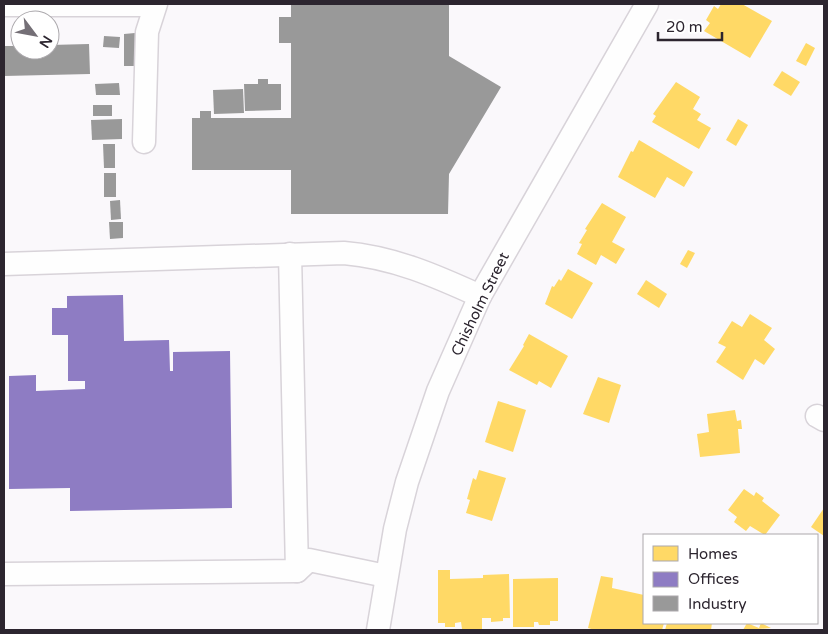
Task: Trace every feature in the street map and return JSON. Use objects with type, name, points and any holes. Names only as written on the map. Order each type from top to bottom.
[{"type":"street","points":[[4,5],[156,4],[147,32],[144,142]]},
{"type":"street","name":"Chisholm Street","points":[[378,630],[386,576],[404,492],[421,436],[480,296],[647,4]]},
{"type":"street","points":[[4,264],[344,253],[385,259],[415,268],[480,296]]},
{"type":"street","points":[[290,254],[296,571]]},
{"type":"street","points":[[4,574],[296,571],[310,560],[386,576]]},
{"type":"building: Homes","points":[[721,4],[742,4],[772,21],[750,58],[704,31],[710,23],[706,20],[714,6],[718,9]]},
{"type":"building: Homes","points":[[806,43],[815,48],[806,66],[796,61]]},
{"type":"building: Homes","points":[[782,71],[800,82],[791,96],[773,85]]},
{"type":"building: Homes","points":[[676,82],[700,97],[693,109],[701,114],[697,120],[711,128],[699,149],[652,122],[656,116],[653,114]]},
{"type":"building: Homes","points":[[738,119],[748,125],[736,146],[726,140]]},
{"type":"building: Homes","points":[[639,140],[693,172],[684,187],[667,177],[655,198],[618,177],[631,151],[633,152]]},
{"type":"building: Homes","points":[[602,203],[626,217],[612,242],[625,249],[616,264],[601,255],[596,265],[577,254],[582,244],[579,243],[587,230],[585,229]]},
{"type":"building: Homes","points":[[688,250],[695,253],[687,268],[680,264]]},
{"type":"building: Homes","points":[[568,269],[593,283],[572,319],[545,304],[552,286],[554,287],[559,279],[561,281]]},
{"type":"building: Homes","points":[[646,280],[667,294],[659,308],[637,294]]},
{"type":"building: Homes","points":[[750,314],[772,328],[764,340],[775,349],[764,365],[755,359],[743,380],[716,362],[726,347],[718,343],[732,321],[742,327]]},
{"type":"building: Homes","points":[[529,334],[568,356],[551,388],[539,381],[537,385],[509,370]]},
{"type":"building: Homes","points":[[598,377],[621,385],[609,423],[583,414]]},
{"type":"building: Homes","points":[[498,401],[526,410],[513,452],[485,442]]},
{"type":"building: Homes","points":[[735,410],[737,421],[741,420],[742,429],[738,429],[740,453],[700,457],[697,434],[709,432],[707,414]]},
{"type":"building: Homes","points":[[479,470],[506,478],[492,521],[466,513],[470,500],[467,499],[473,478],[476,480]]},
{"type":"building: Homes","points":[[744,489],[754,496],[756,492],[764,498],[762,501],[780,515],[766,534],[763,534],[750,526],[746,531],[734,522],[737,517],[728,510]]},
{"type":"building: Homes","points":[[824,508],[824,536],[811,527]]},
{"type":"building: Homes","points":[[438,570],[450,570],[450,579],[483,578],[483,575],[509,574],[510,618],[491,622],[491,618],[482,618],[482,629],[462,629],[461,622],[455,623],[455,627],[445,627],[445,623],[438,623]]},
{"type":"building: Homes","points":[[601,576],[613,578],[612,588],[643,595],[643,624],[664,624],[662,630],[595,630],[588,628]]},
{"type":"building: Homes","points":[[558,578],[558,621],[550,621],[550,625],[539,625],[538,622],[534,622],[534,627],[513,627],[513,579]]},
{"type":"building: Homes","points":[[667,624],[712,624],[711,630],[665,630]]},
{"type":"building: Homes","points":[[746,624],[759,628],[761,624],[763,624],[771,628],[743,630]]},
{"type":"building: Offices","points":[[123,295],[124,341],[169,340],[170,371],[173,371],[173,352],[230,351],[232,508],[70,511],[70,488],[9,489],[9,376],[36,375],[36,391],[85,389],[85,381],[68,381],[68,335],[52,335],[52,308],[67,308],[67,296]]},
{"type":"building: Industry","points":[[291,4],[449,4],[449,56],[501,87],[449,174],[448,214],[291,214],[291,170],[192,170],[192,118],[200,118],[200,111],[211,111],[211,118],[291,118],[291,43],[279,43],[279,17],[291,17]]},
{"type":"building: Industry","points":[[135,33],[135,66],[124,66],[124,34]]},
{"type":"building: Industry","points":[[104,36],[120,37],[119,48],[103,47]]},
{"type":"building: Industry","points":[[89,44],[90,74],[4,76],[4,46],[10,46],[10,60],[60,60],[60,45]]},
{"type":"building: Industry","points":[[258,79],[268,79],[268,84],[281,84],[281,110],[245,111],[244,84],[258,84]]},
{"type":"building: Industry","points":[[119,83],[120,95],[96,95],[95,84]]},
{"type":"building: Industry","points":[[243,89],[244,113],[214,114],[213,90]]},
{"type":"building: Industry","points":[[93,105],[112,105],[112,116],[93,116]]},
{"type":"building: Industry","points":[[122,119],[122,139],[92,140],[91,120]]},
{"type":"building: Industry","points":[[103,144],[115,144],[115,168],[104,168]]},
{"type":"building: Industry","points":[[104,173],[116,173],[116,197],[104,197]]},
{"type":"building: Industry","points":[[120,200],[121,219],[111,220],[110,201]]},
{"type":"building: Industry","points":[[109,222],[123,222],[123,238],[110,239]]}]
